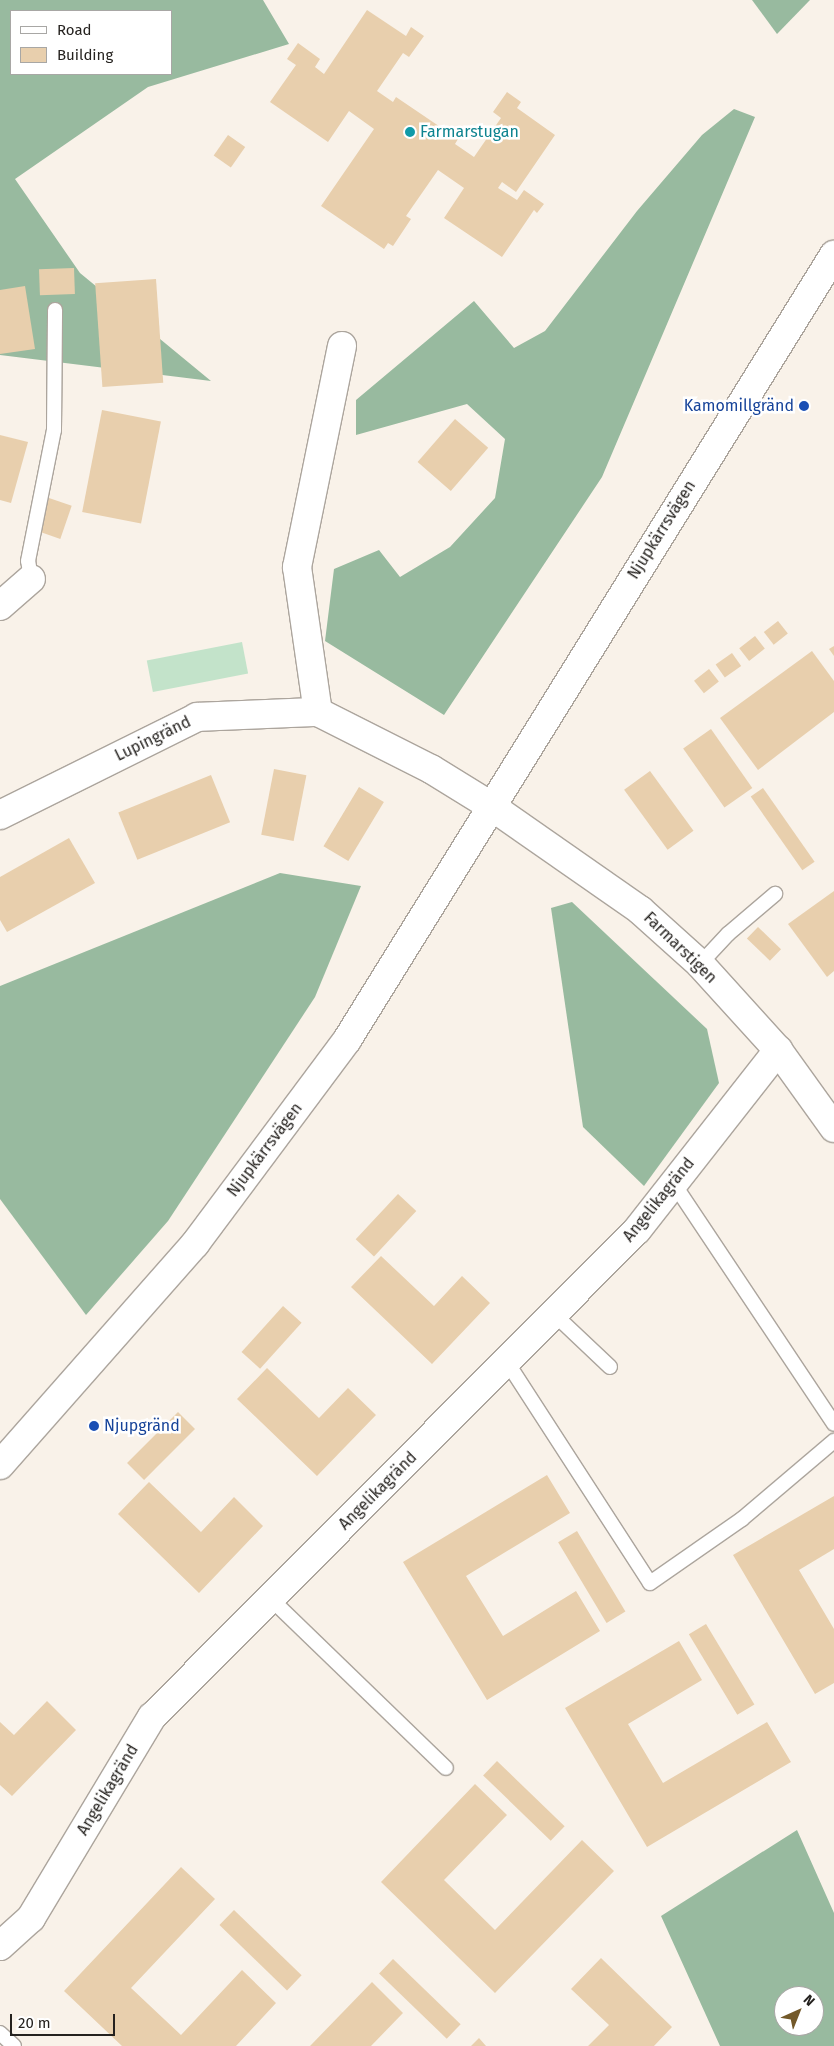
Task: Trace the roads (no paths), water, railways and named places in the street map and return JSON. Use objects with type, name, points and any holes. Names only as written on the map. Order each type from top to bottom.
[{"type":"street","name":"Njupkärrsvägen","points":[[0,1465],[195,1244],[347,1040],[490,806],[834,255]]},
{"type":"street","points":[[342,346],[297,567],[318,712],[431,769],[490,806]]},
{"type":"street","points":[[0,606],[31,579]]},
{"type":"street","name":"Lupingränd","points":[[0,815],[197,717],[318,712]]},
{"type":"street","name":"Farmarstigen","points":[[490,806],[640,910],[700,964],[778,1050],[834,1128]]},
{"type":"street","name":"Angelikagränd","points":[[0,1946],[31,1918],[152,1717],[637,1230],[778,1050]]},
{"type":"lane","points":[[31,579],[28,561],[54,430],[55,310]]},
{"type":"lane","points":[[700,964],[728,934],[775,894]]},
{"type":"lane","points":[[674,1184],[834,1424]]},
{"type":"lane","points":[[554,1314],[610,1367]]},
{"type":"lane","points":[[507,1362],[650,1584],[742,1519],[834,1441]]},
{"type":"lane","points":[[271,1599],[446,1768]]},
{"type":"lane","points":[[0,2033],[14,2046]]},
{"type":"place","name":"Farmarstugan","points":[[410,132]]},
{"type":"place","name":"Kamomillgränd","points":[[804,406]]},
{"type":"place","name":"Njupgränd","points":[[94,1426]]}]
